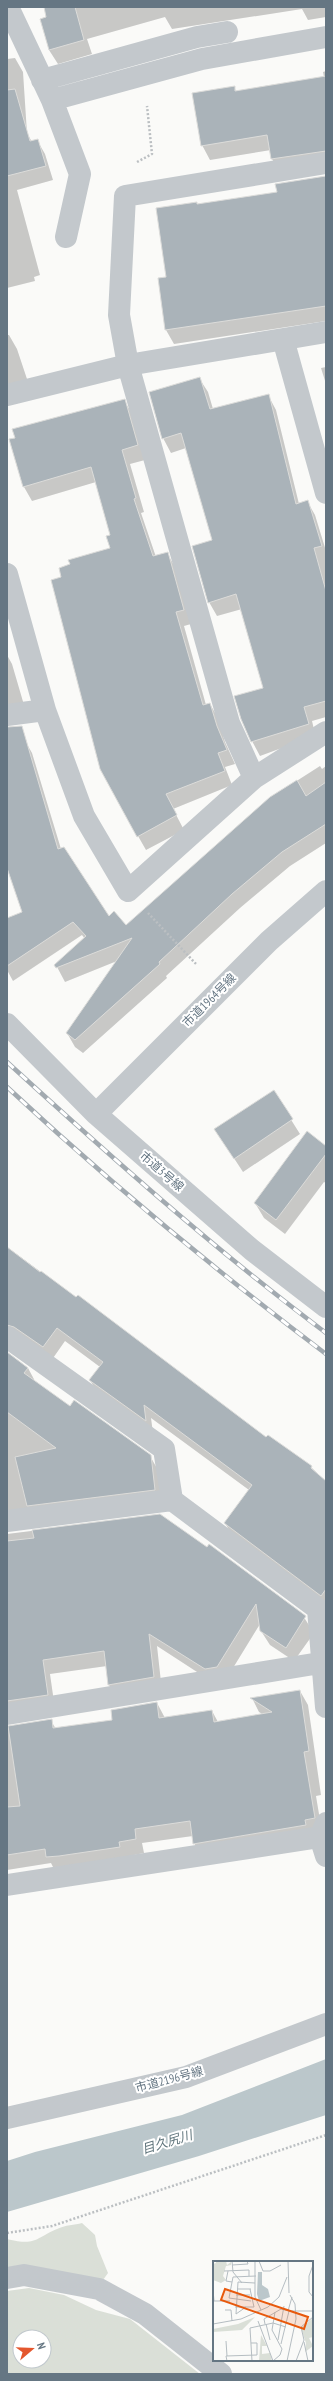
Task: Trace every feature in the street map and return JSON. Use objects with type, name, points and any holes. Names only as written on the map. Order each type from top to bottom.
[{"type":"street","points":[[8,7],[52,100],[80,174],[66,237]]},
{"type":"street","points":[[42,80],[197,37],[227,32]]},
{"type":"street","points":[[52,100],[202,59],[326,36]]},
{"type":"street","points":[[254,778],[228,723],[128,364],[118,315],[125,196],[326,163]]},
{"type":"street","points":[[7,394],[128,364],[326,332]]},
{"type":"street","points":[[283,339],[326,493]]},
{"type":"street","points":[[7,574],[45,710],[84,816],[128,891],[254,778],[326,732]]},
{"type":"street","points":[[7,715],[45,710]]},
{"type":"street","name":"市道1964号線","points":[[96,1114],[263,946],[326,891]]},
{"type":"street","name":"市道3号線","points":[[7,1024],[96,1114],[252,1250],[326,1308]]},
{"type":"street","points":[[7,1337],[164,1449],[172,1500]]},
{"type":"street","points":[[7,1521],[172,1500],[318,1609],[325,1662],[326,1707]]},
{"type":"street","points":[[7,1714],[325,1662]]},
{"type":"street","points":[[7,1885],[324,1839]]},
{"type":"street","name":"市道2196号線","points":[[7,2118],[186,2077],[326,2024]]},
{"type":"street","points":[[7,2278],[24,2275],[99,2289],[145,2314],[221,2374]]},
{"type":"path","points":[[133,164],[152,154],[147,106],[140,108]]},
{"type":"path","points":[[161,929],[197,965]]},
{"type":"path","points":[[7,2233],[52,2226],[326,2134]]},
{"type":"shaded area","points":[[82,2223],[95,2235],[97,2246],[108,2273],[103,2280],[7,2271],[7,2239],[30,2242],[60,2228]]},
{"type":"shaded area","points":[[29,2288],[64,2295],[96,2310],[130,2319],[200,2374],[7,2374],[7,2291]]},
{"type":"water","name":"目久尻川","points":[[326,2059],[326,2115],[199,2156],[7,2212],[7,2161],[35,2152],[182,2115]]},
{"type":"building","points":[[44,7],[75,7],[84,40],[49,50],[40,19],[46,17]]},
{"type":"building","points":[[326,76],[326,151],[271,159],[267,135],[201,146],[192,93],[235,86],[235,91]]},
{"type":"building","points":[[15,89],[30,141],[38,139],[46,166],[7,176],[7,90]]},
{"type":"building","points":[[326,176],[326,306],[165,330],[158,278],[166,277],[156,208],[197,202],[197,204],[277,192],[275,184]]},
{"type":"building","points":[[200,377],[210,409],[269,394],[296,504],[308,500],[322,546],[314,548],[326,591],[326,701],[304,707],[309,724],[251,742],[241,719],[234,696],[263,688],[236,594],[208,603],[192,546],[212,540],[181,433],[162,439],[149,392]]},
{"type":"building","points":[[125,399],[138,445],[122,450],[136,498],[134,499],[153,556],[168,552],[184,610],[176,612],[203,705],[210,703],[217,726],[227,750],[218,753],[225,771],[166,794],[177,815],[137,837],[100,769],[51,580],[61,577],[59,568],[70,564],[68,560],[110,548],[106,536],[110,535],[91,467],[23,487],[9,439],[15,438],[12,429]]},
{"type":"building","points":[[22,726],[58,849],[64,847],[109,916],[114,911],[126,925],[270,797],[297,780],[306,796],[326,782],[326,824],[282,852],[232,894],[159,962],[160,964],[75,1040],[66,1033],[132,938],[56,968],[54,965],[86,936],[73,922],[7,966],[7,918],[22,912],[7,868],[7,727]]},
{"type":"building","points":[[274,1090],[293,1119],[234,1159],[214,1129]]},
{"type":"building","points":[[307,1131],[326,1146],[326,1154],[276,1220],[254,1203]]},
{"type":"building","points":[[7,1247],[76,1297],[78,1295],[266,1437],[268,1435],[312,1466],[311,1468],[326,1481],[326,1589],[321,1596],[224,1523],[252,1485],[144,1405],[146,1421],[89,1380],[103,1362],[57,1328],[43,1347],[14,1327],[7,1325]]},
{"type":"building","points":[[7,1352],[28,1368],[24,1373],[70,1406],[74,1400],[151,1455],[155,1490],[27,1506],[15,1457],[56,1448],[7,1412]]},
{"type":"building","points":[[160,1514],[207,1547],[209,1544],[306,1616],[286,1648],[260,1631],[256,1604],[217,1667],[205,1669],[149,1634],[154,1677],[108,1685],[104,1651],[43,1660],[48,1695],[7,1701],[7,1541],[34,1538],[32,1530]]},
{"type":"building","points":[[300,1690],[309,1751],[304,1752],[315,1818],[305,1820],[306,1825],[193,1844],[190,1821],[135,1829],[136,1839],[119,1842],[120,1847],[46,1857],[45,1849],[7,1855],[7,1807],[20,1806],[8,1726],[52,1719],[53,1728],[112,1720],[111,1710],[157,1702],[159,1718],[212,1710],[214,1722],[272,1712],[250,1698]]},
{"type":"railway","points":[[7,1062],[203,1235],[326,1333]]},
{"type":"railway","points":[[7,1087],[84,1157],[163,1225],[326,1354]]}]
